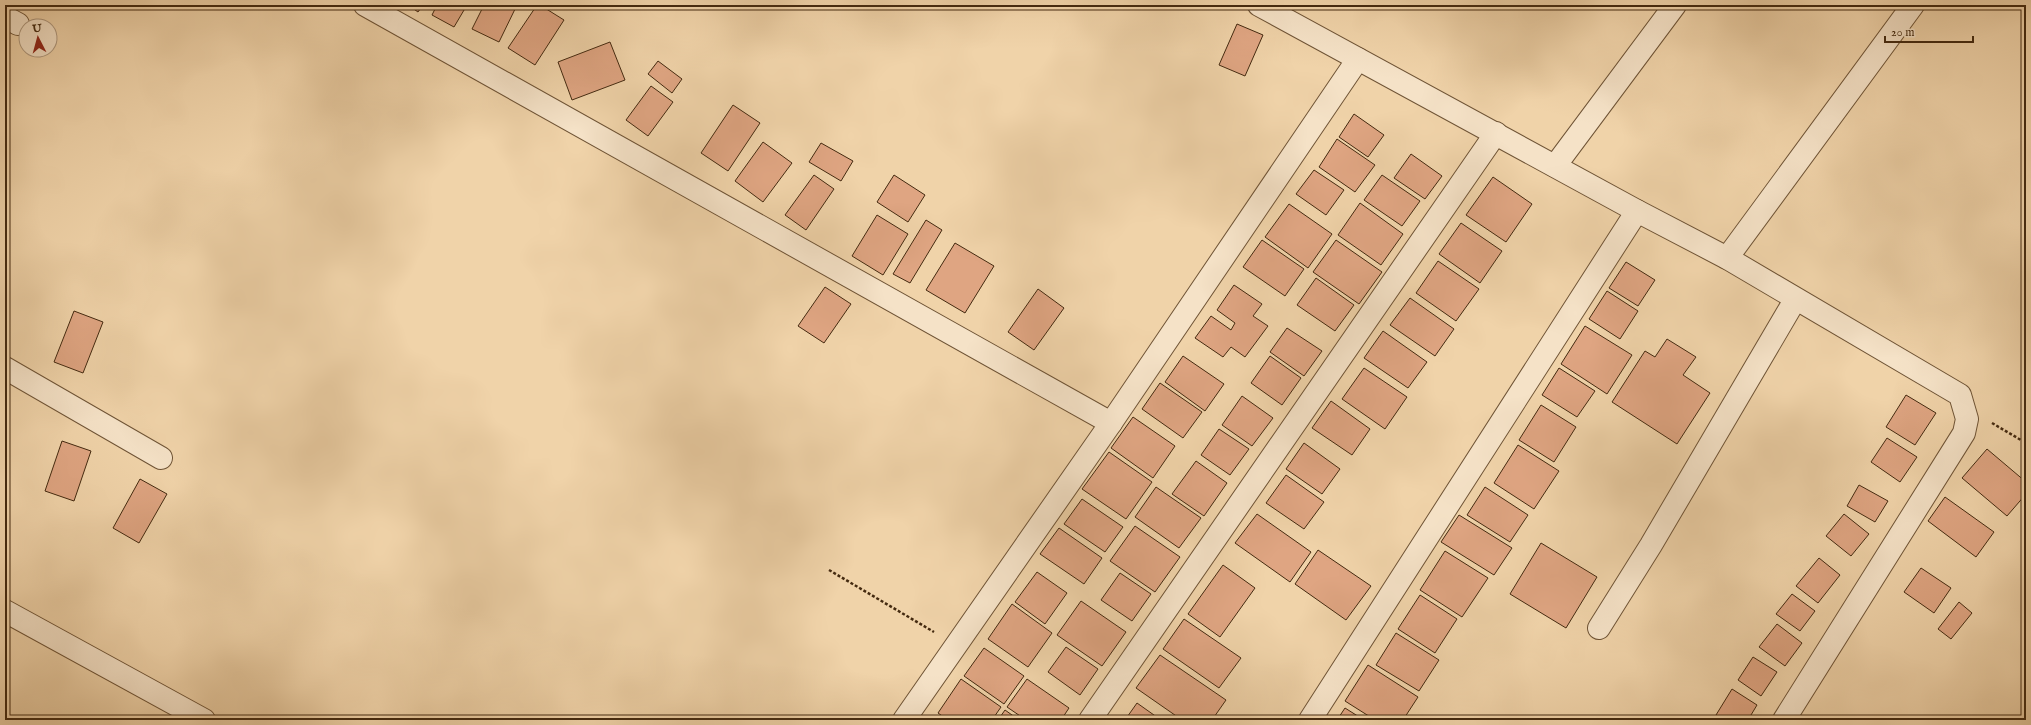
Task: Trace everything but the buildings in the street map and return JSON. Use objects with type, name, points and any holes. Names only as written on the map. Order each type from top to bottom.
[{"type":"street","points":[[365,5],[1111,423]]},
{"type":"street","points":[[1259,5],[1496,133],[1637,212],[1727,258],[1795,300],[1960,395],[1967,419],[1964,433],[1784,720]]},
{"type":"street","points":[[1555,166],[1675,5]]},
{"type":"street","points":[[1727,258],[1913,5]]},
{"type":"street","points":[[904,720],[1111,423],[1358,59]]},
{"type":"street","points":[[1090,720],[1496,133]]},
{"type":"street","points":[[1310,720],[1637,212]]},
{"type":"street","points":[[1599,628],[1651,545],[1795,300]]},
{"type":"street","points":[[5,368],[161,458]]},
{"type":"street","points":[[5,611],[204,720]]},
{"type":"path","points":[[1964,406],[2026,443]]},
{"type":"path","points":[[829,570],[956,645]]}]
